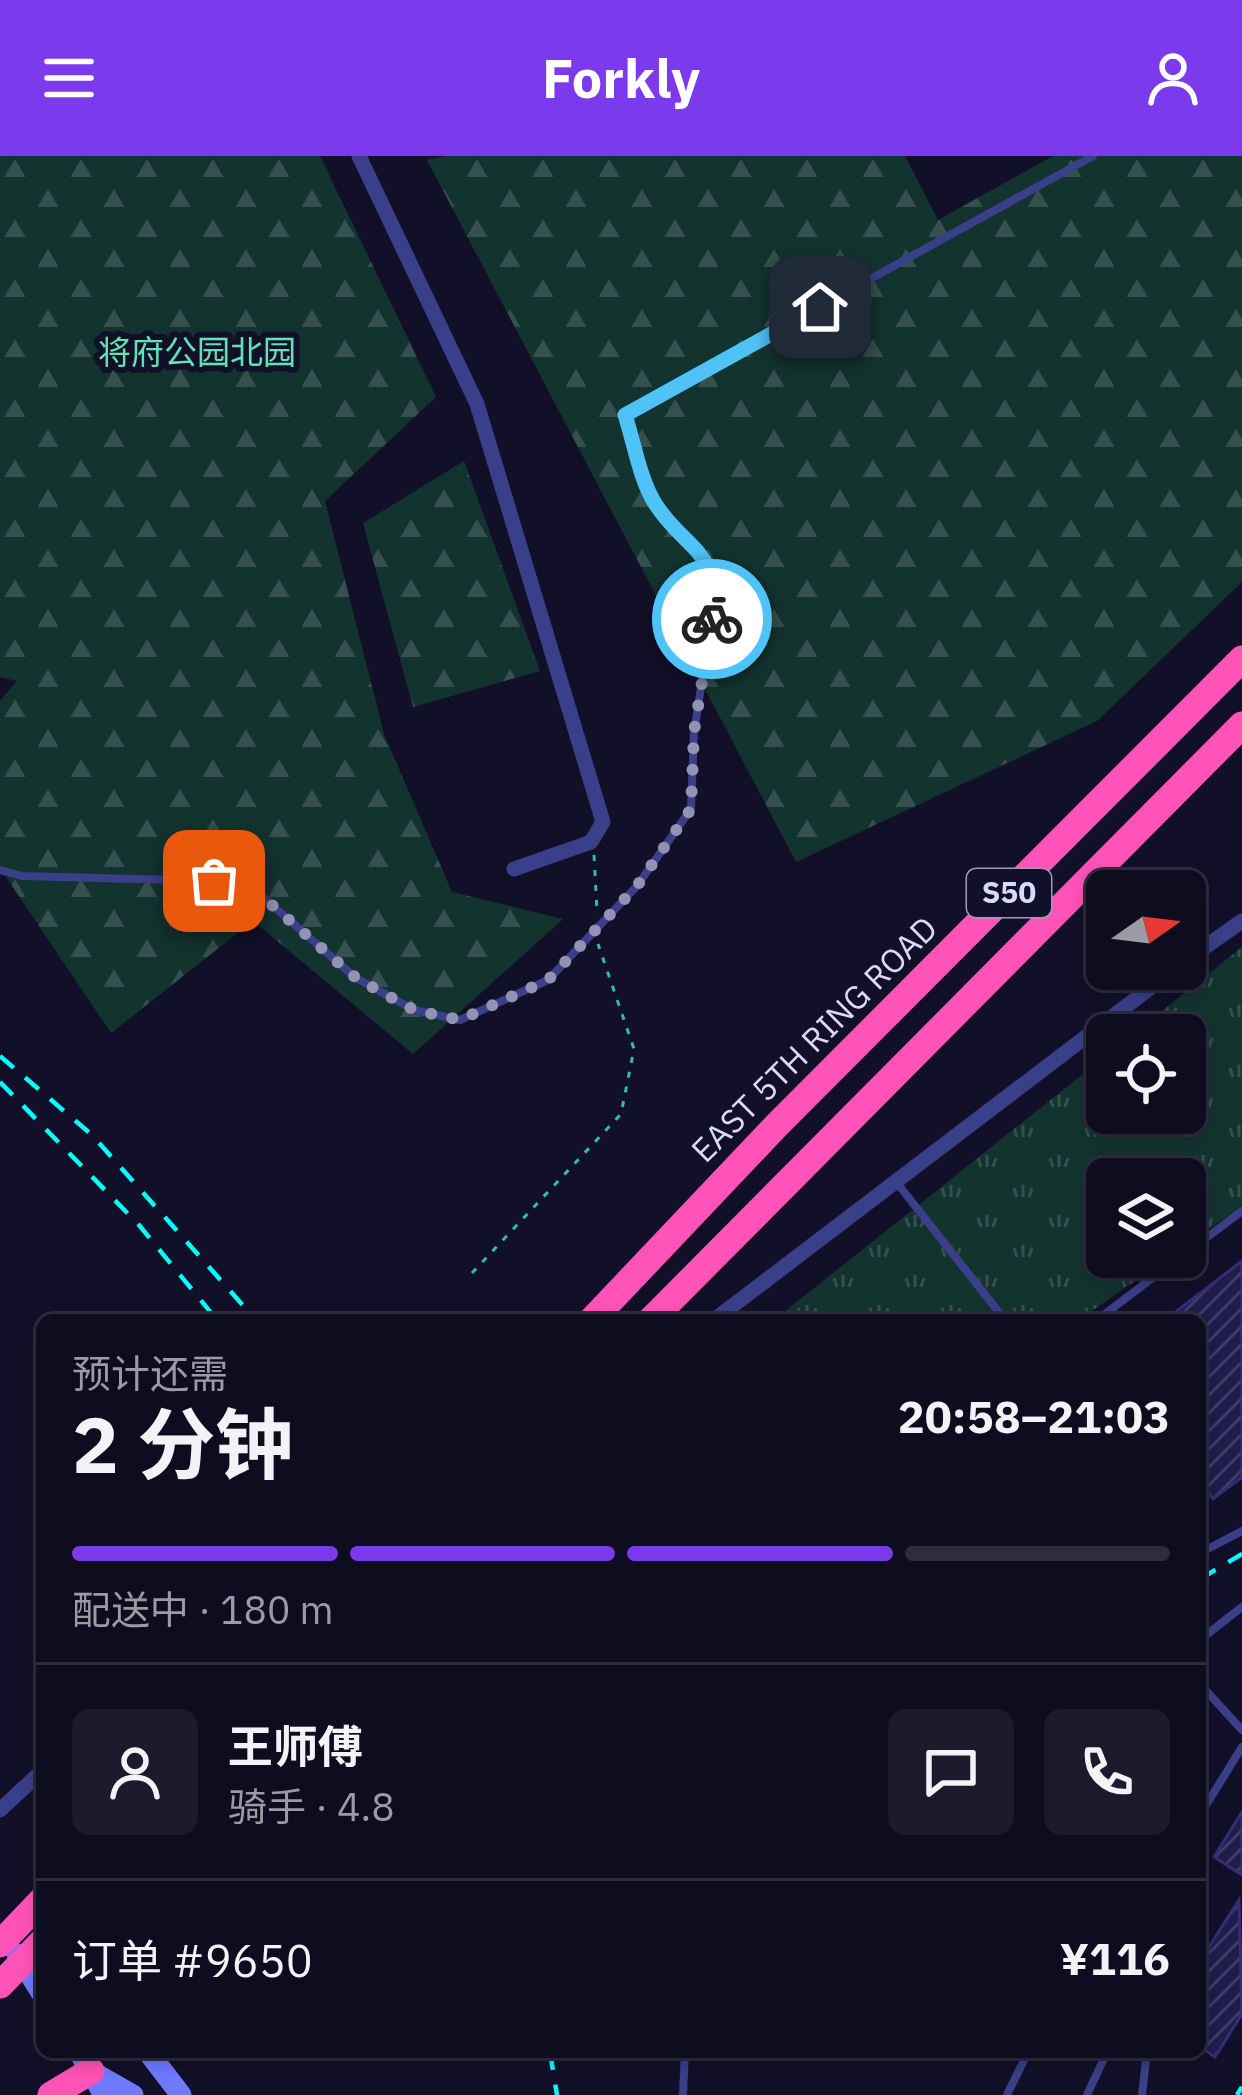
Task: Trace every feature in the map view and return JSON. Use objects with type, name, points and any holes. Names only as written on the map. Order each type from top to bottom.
[{"type":"highway","name":"EAST 5TH RING ROAD","points":[[598,1314],[776,1126],[1242,659]]},
{"type":"highway","name":"S50","points":[[657,1314],[1242,725]]},
{"type":"highway","points":[[0,1944],[36,1906]]},
{"type":"highway","points":[[0,1985],[36,1952]]},
{"type":"highway","points":[[51,2095],[91,2072]]},
{"type":"main road","points":[[0,1928],[36,1943]]},
{"type":"main road","points":[[0,1928],[36,1985]]},
{"type":"main road","points":[[153,2058],[181,2095]]},
{"type":"main road","points":[[91,2072],[133,2095]]},
{"type":"street","points":[[359,156],[477,404],[603,822],[591,842],[514,869]]},
{"type":"street","points":[[1206,946],[1242,921]]},
{"type":"street","points":[[722,1314],[1148,990]]},
{"type":"street","points":[[0,1810],[36,1777]]},
{"type":"lane","points":[[0,870],[22,876],[214,881],[258,893],[356,978],[414,1010],[460,1020],[548,980],[595,934],[691,809],[694,732],[715,598],[703,553],[655,504],[625,415],[1094,156]]},
{"type":"lane","points":[[897,1183],[1000,1314]]},
{"type":"lane","points":[[1206,1238],[1242,1211]]},
{"type":"lane","points":[[1105,1314],[1153,1278]]},
{"type":"lane","points":[[1206,1550],[1242,1532]]},
{"type":"lane","points":[[1206,1635],[1242,1607]]},
{"type":"lane","points":[[1206,1691],[1242,1730]]},
{"type":"lane","points":[[1206,1805],[1242,1747]]},
{"type":"lane","points":[[683,2095],[685,2058]]},
{"type":"lane","points":[[1007,2095],[1025,2058]]},
{"type":"lane","points":[[1087,2095],[1104,2058]]},
{"type":"lane","points":[[1142,2095],[1147,2058]]},
{"type":"path","points":[[472,1273],[621,1114],[634,1049],[595,934],[599,882],[591,842]]},
{"type":"green space","name":"将府公园北园","points":[[0,156],[320,156],[436,397],[325,501],[384,734],[452,892],[563,919],[413,1054],[253,921],[111,1033],[0,868],[0,701],[17,681],[0,677]]},
{"type":"green space","points":[[445,156],[905,156],[938,220],[1053,156],[1242,156],[1242,582],[1097,721],[796,862],[427,160]]},
{"type":"green space","points":[[464,461],[540,671],[413,707],[363,523]]},
{"type":"green space","points":[[1242,947],[1242,1206],[1206,1231],[1206,1158],[1086,1158],[1086,1278],[1139,1278],[1088,1314],[782,1314],[1086,1072],[1086,1134],[1206,1134],[1206,1014],[1158,1014],[1188,990],[1206,990],[1206,976]]},
{"type":"building","points":[[1242,1261],[1242,1477],[1213,1499],[1206,1489],[1206,1314],[1173,1314]]},
{"type":"building","points":[[1242,1812],[1242,1875],[1214,1857]]},
{"type":"building","points":[[1239,1900],[1242,2014],[1215,2057],[1206,2051],[1206,1952]]},
{"type":"railway","points":[[0,1056],[92,1135],[251,1314]]},
{"type":"railway","points":[[0,1082],[139,1225],[212,1314]]},
{"type":"railway","points":[[1206,1575],[1242,1554]]},
{"type":"railway","points":[[551,2058],[557,2095]]},
{"type":"railway","points":[[1237,2095],[1242,2087]]},
{"type":"way so far","points":[[214,881],[258,893],[356,978],[414,1010],[460,1020],[489,1011],[548,980],[637,886],[691,809],[694,732],[712,619]]},
{"type":"route","points":[[712,619],[715,598],[703,553],[655,504],[625,415],[820,307]]}]
